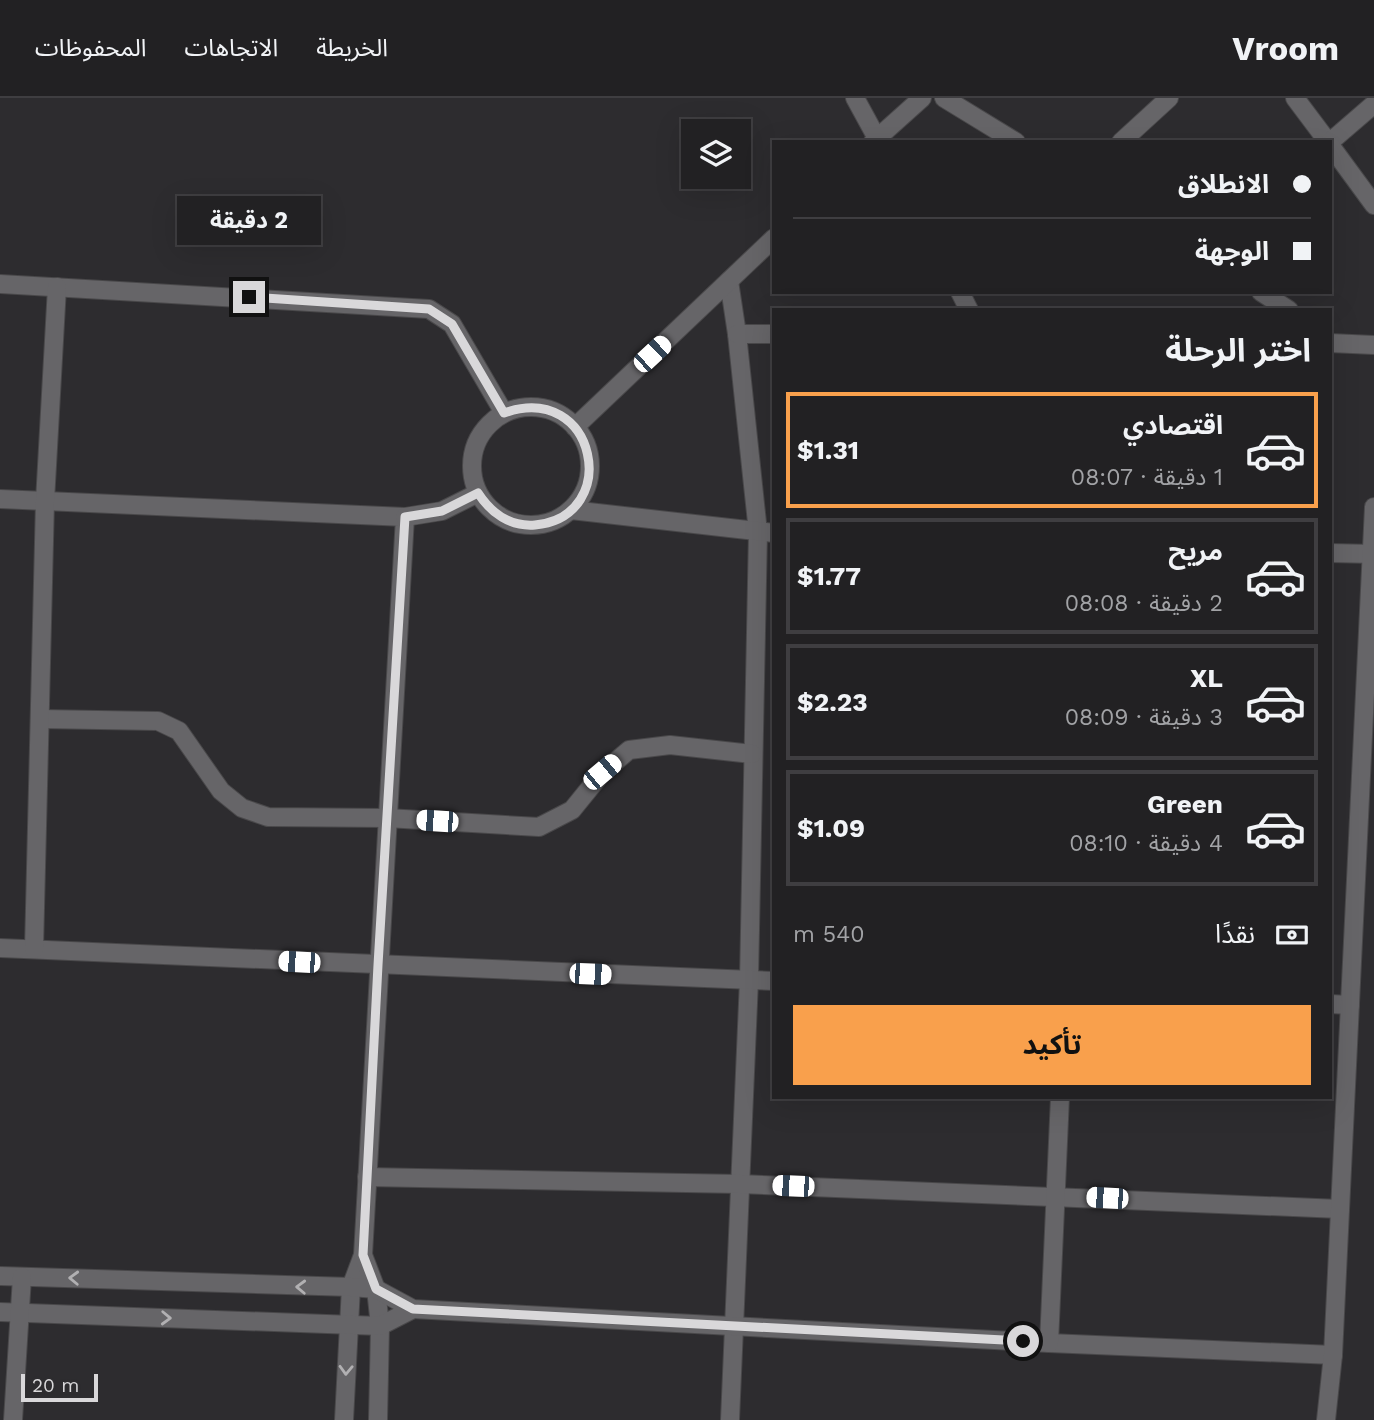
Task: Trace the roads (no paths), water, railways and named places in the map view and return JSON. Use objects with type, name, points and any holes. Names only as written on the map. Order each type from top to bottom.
[{"type":"street","points":[[855,98],[876,140]]},
{"type":"street","points":[[878,140],[922,98]]},
{"type":"street","points":[[944,98],[1013,140]]},
{"type":"street","points":[[1123,140],[1169,98]]},
{"type":"street","points":[[1295,98],[1327,140]]},
{"type":"street","points":[[1332,140],[1374,104]]},
{"type":"street","points":[[1332,147],[1374,205]]},
{"type":"street","points":[[575,427],[772,240]]},
{"type":"street","points":[[729,281],[766,533],[752,754],[749,980],[730,1420]]},
{"type":"street","points":[[0,284],[429,309],[452,324],[504,413]]},
{"type":"street","points":[[34,950],[45,501],[57,286]]},
{"type":"street","points":[[1264,294],[1286,308]]},
{"type":"street","points":[[737,334],[772,334]]},
{"type":"street","points":[[1334,340],[1374,345]]},
{"type":"street","points":[[534,407],[550,410],[575,427],[589,454],[590,470],[588,485],[571,510],[558,519],[527,526],[512,523],[486,506],[473,478],[472,463],[474,447],[491,422],[504,413],[534,407]]},
{"type":"street","points":[[0,499],[405,517],[442,511],[478,493]]},
{"type":"street","points":[[1326,1420],[1333,1355],[1370,675],[1374,507]]},
{"type":"street","points":[[571,510],[766,533]]},
{"type":"street","points":[[344,1420],[351,1287],[363,1255],[405,517]]},
{"type":"street","points":[[1332,553],[1373,554]]},
{"type":"street","points":[[40,719],[158,721],[179,731],[221,791],[242,808],[268,817],[387,818],[539,827],[572,810],[602,772],[629,750],[670,745],[752,754]]},
{"type":"street","points":[[0,948],[772,981]]},
{"type":"street","points":[[1332,1004],[1350,1005]]},
{"type":"street","points":[[1049,1343],[1060,1099]]},
{"type":"street","points":[[367,1177],[740,1184],[1056,1195],[1340,1209]]},
{"type":"street","points":[[363,1255],[376,1289],[380,1326],[378,1420]]},
{"type":"street","points":[[0,1276],[351,1287],[376,1289],[413,1309],[1049,1343],[1333,1355]]},
{"type":"street","points":[[13,1420],[22,1277]]},
{"type":"street","points":[[0,1312],[380,1326],[413,1309]]}]
